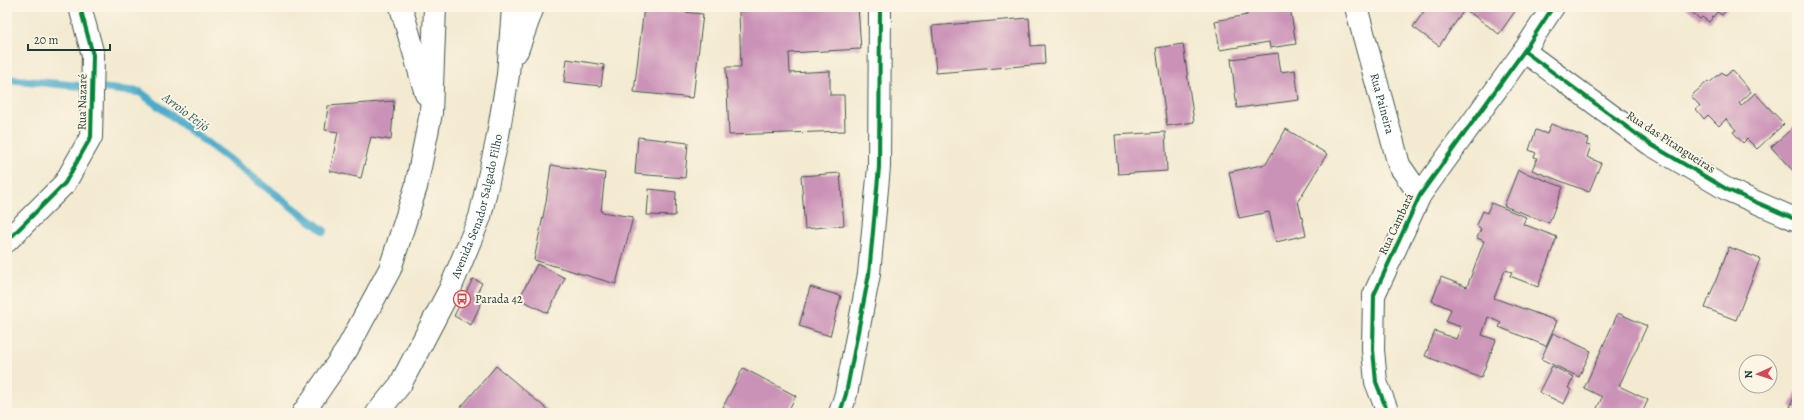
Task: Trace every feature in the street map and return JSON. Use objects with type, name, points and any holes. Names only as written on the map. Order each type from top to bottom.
[{"type":"street","name":"Rua Nazaré","points":[[7,241],[65,183],[91,137],[93,55],[80,7]]},
{"type":"street","points":[[401,7],[431,113]]},
{"type":"street","points":[[303,413],[346,351],[390,269],[416,187],[431,113],[436,7]]},
{"type":"street","name":"Avenida Senador Salgado Filho","points":[[377,413],[400,385],[450,289],[480,217],[497,141],[508,75],[513,7]]},
{"type":"street","name":"Avenida Senador Salgado Filho","points":[[508,75],[533,7]]},
{"type":"street","points":[[840,413],[846,394],[869,274],[879,167],[880,7]]},
{"type":"street","name":"Rua Paineira","points":[[1356,7],[1399,165],[1420,195]]},
{"type":"street","name":"Rua Cambará","points":[[1388,413],[1376,382],[1373,350],[1374,295],[1420,195],[1524,51],[1553,7]]},
{"type":"street","name":"Rua das Pitangueiras","points":[[1524,51],[1650,144],[1728,190],[1797,220]]},
{"type":"building","points":[[644,7],[655,7],[655,9],[703,14],[693,98],[634,92]]},
{"type":"building","points":[[817,7],[858,7],[861,49],[789,53],[790,73],[830,71],[830,95],[844,95],[845,131],[729,135],[726,67],[741,67],[739,11]]},
{"type":"building","points":[[1290,7],[1296,44],[1270,48],[1269,42],[1220,50],[1215,21],[1247,15],[1247,8]]},
{"type":"building","points":[[1427,7],[1518,7],[1499,34],[1465,9],[1439,46],[1413,27]]},
{"type":"building","points":[[1685,7],[1728,7],[1722,15],[1717,12],[1709,22],[1702,17],[1700,19]]},
{"type":"building","points":[[1029,18],[1031,46],[1044,45],[1045,64],[936,73],[932,26]]},
{"type":"building","points":[[1183,44],[1194,122],[1167,126],[1156,48]]},
{"type":"building","points":[[1278,53],[1281,72],[1295,70],[1299,100],[1237,108],[1231,59]]},
{"type":"building","points":[[567,59],[604,65],[601,86],[564,82]]},
{"type":"building","points":[[1732,70],[1751,92],[1739,103],[1741,106],[1755,93],[1784,124],[1757,149],[1747,139],[1743,143],[1733,132],[1736,130],[1726,119],[1719,126],[1708,115],[1704,119],[1696,109],[1700,106],[1691,96],[1708,81],[1709,83],[1722,72],[1726,76]]},
{"type":"building","points":[[394,101],[391,140],[371,137],[361,178],[330,171],[338,132],[325,130],[328,106]]},
{"type":"building","points":[[1551,124],[1589,139],[1586,145],[1591,146],[1587,157],[1601,163],[1589,192],[1532,170],[1537,158],[1534,157],[1536,153],[1529,150],[1536,130],[1547,134]]},
{"type":"building","points":[[1797,124],[1797,172],[1795,173],[1771,147]]},
{"type":"building","points":[[1286,129],[1327,154],[1298,201],[1306,235],[1276,242],[1269,212],[1239,218],[1229,172],[1266,164]]},
{"type":"building","points":[[1165,132],[1167,171],[1118,174],[1115,135]]},
{"type":"building","points":[[638,137],[688,143],[685,178],[635,174]]},
{"type":"building","points":[[551,165],[605,173],[601,212],[633,217],[616,284],[534,260],[546,202]]},
{"type":"building","points":[[1518,170],[1563,187],[1549,223],[1504,206]]},
{"type":"building","points":[[840,173],[844,225],[805,229],[801,176]]},
{"type":"building","points":[[649,189],[676,192],[675,216],[647,215]]},
{"type":"building","points":[[1491,203],[1526,217],[1523,224],[1557,237],[1538,287],[1510,276],[1512,272],[1505,270],[1494,298],[1557,321],[1546,346],[1499,327],[1501,323],[1488,317],[1482,335],[1496,340],[1481,378],[1425,356],[1435,331],[1456,339],[1461,327],[1446,322],[1451,309],[1432,301],[1441,277],[1467,287],[1484,241],[1477,238],[1481,229],[1477,225],[1483,211],[1487,213]]},
{"type":"building","points":[[1729,247],[1760,259],[1736,320],[1705,308]]},
{"type":"building","points":[[537,264],[565,278],[548,313],[519,299]]},
{"type":"building","points":[[473,279],[482,283],[475,297],[482,301],[471,325],[454,316]]},
{"type":"building","points":[[810,287],[841,296],[830,336],[799,326]]},
{"type":"building","points":[[1618,313],[1647,326],[1619,386],[1648,400],[1642,413],[1595,413],[1602,397],[1584,388]]},
{"type":"building","points":[[1553,333],[1591,351],[1579,377],[1541,359]]},
{"type":"building","points":[[496,366],[549,411],[547,413],[456,413]]},
{"type":"building","points":[[1552,366],[1574,377],[1568,388],[1571,389],[1564,404],[1539,392]]},
{"type":"building","points":[[743,368],[796,396],[787,413],[734,413],[723,407]]},
{"type":"building","points":[[1797,390],[1797,410],[1790,407]]},
{"type":"waterway","name":"Arroio Feijó","points":[[7,79],[140,92],[324,231]]},
{"type":"cycle path","points":[[7,241],[65,183],[91,137],[93,55],[80,7]]},
{"type":"cycle path","points":[[840,413],[846,394],[869,274],[879,167],[880,7]]},
{"type":"cycle path","points":[[1388,413],[1376,382],[1373,350],[1374,295],[1420,195],[1524,51],[1553,7]]},
{"type":"cycle path","points":[[1524,51],[1650,144],[1728,190],[1797,220]]},
{"type":"place","name":"Parada 42","points":[[462,299]]}]
